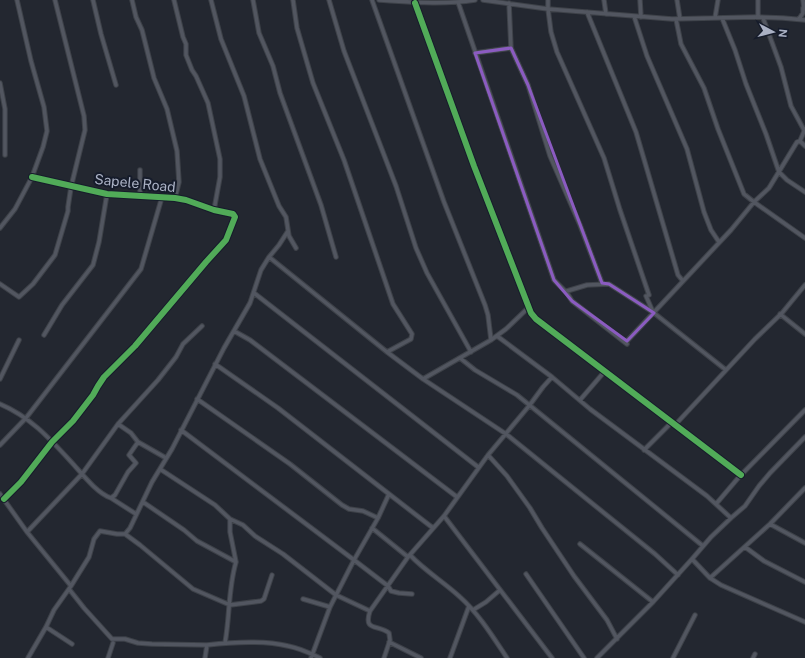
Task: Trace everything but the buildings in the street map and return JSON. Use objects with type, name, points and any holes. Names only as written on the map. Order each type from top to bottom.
[{"type":"street","points":[[0,228],[15,209],[32,178],[47,131],[44,107],[31,61],[17,0]]},
{"type":"street","points":[[0,284],[19,297],[33,284],[55,254],[68,211],[71,187],[83,144],[85,130],[84,116],[56,0]]},
{"type":"street","points":[[93,0],[116,85]]},
{"type":"street","points":[[132,0],[136,17],[142,30],[154,78],[167,109],[177,151],[179,182],[175,198]]},
{"type":"street","points":[[174,0],[186,44],[186,55],[208,103],[220,159],[220,177],[214,210]]},
{"type":"street","points":[[211,0],[221,39],[244,96],[260,159],[279,206],[286,217],[289,236],[296,248]]},
{"type":"street","points":[[253,0],[259,32],[273,66],[280,92],[320,205],[336,257]]},
{"type":"street","points":[[293,0],[297,28],[313,83],[344,160],[393,304],[412,334],[411,339],[387,352]]},
{"type":"street","points":[[329,0],[344,51],[396,186],[416,248],[427,274],[471,352]]},
{"type":"street","points":[[372,0],[444,202],[485,305],[488,315],[491,340]]},
{"type":"street","points":[[379,0],[418,2],[458,2],[475,0]]},
{"type":"street","points":[[483,0],[548,9],[640,17],[678,19],[760,17],[805,20]]},
{"type":"street","points":[[548,0],[551,32],[557,52],[601,151],[654,313]]},
{"type":"street","points":[[604,0],[606,14]]},
{"type":"street","points":[[640,0],[640,17]]},
{"type":"street","points":[[677,0],[682,44],[704,88],[718,129],[744,194],[805,238]]},
{"type":"street","points":[[715,18],[718,0]]},
{"type":"street","points":[[623,341],[627,341],[654,313],[720,242],[754,202],[769,188],[797,142],[800,141],[805,130],[792,106],[781,67],[760,17],[758,0]]},
{"type":"street","points":[[799,19],[804,9],[803,0]]},
{"type":"street","points":[[418,2],[474,166],[528,308],[536,319],[741,475]]},
{"type":"street","points":[[458,2],[554,280],[567,293],[572,301],[627,344]]},
{"type":"street","points":[[506,2],[511,48],[528,85],[550,156],[580,225],[602,283]]},
{"type":"street","points":[[587,12],[636,132],[678,275],[683,281]]},
{"type":"street","points":[[634,16],[648,56],[687,149],[704,212],[711,230],[720,242]]},
{"type":"street","points":[[722,18],[779,172],[786,180],[805,192]]},
{"type":"street","points":[[475,53],[511,48]]},
{"type":"street","points":[[0,83],[6,109],[5,155]]},
{"type":"street","points":[[800,141],[805,146]]},
{"type":"street","points":[[140,170],[140,196]]},
{"type":"street","name":"Sapele Road","points":[[32,178],[107,194],[186,200],[234,215],[226,240],[136,346],[104,377],[94,395],[52,442]]},
{"type":"street","points":[[44,335],[62,305],[93,265],[99,242],[107,194]]},
{"type":"street","points":[[0,445],[26,418],[141,269],[162,197]]},
{"type":"street","points":[[125,534],[130,528],[215,364],[250,303],[261,270],[288,231]]},
{"type":"street","points":[[269,257],[423,379],[506,434],[655,554],[678,575]]},
{"type":"street","points":[[567,293],[567,291],[587,285],[602,283],[609,284],[654,313],[726,370]]},
{"type":"street","points":[[644,450],[673,424],[780,314],[805,286]]},
{"type":"street","points":[[254,293],[478,467]]},
{"type":"street","points":[[423,379],[497,336],[528,308]]},
{"type":"street","points":[[780,314],[805,334]]},
{"type":"street","points":[[28,532],[82,474],[118,424],[158,380],[183,344],[202,326]]},
{"type":"street","points":[[234,331],[250,340],[457,497]]},
{"type":"street","points":[[497,336],[716,504],[731,518]]},
{"type":"street","points":[[0,379],[19,340]]},
{"type":"street","points":[[460,358],[475,370],[517,395],[703,546]]},
{"type":"street","points":[[215,364],[278,408],[433,528]]},
{"type":"street","points":[[580,400],[604,371]]},
{"type":"street","points":[[384,658],[390,640],[389,633],[385,630],[372,627],[368,623],[370,611],[409,556],[444,516],[478,467],[530,406],[552,377]]},
{"type":"street","points":[[197,399],[290,464],[342,505],[349,509],[363,511],[378,518]]},
{"type":"street","points":[[0,404],[16,410],[26,418],[52,442],[92,485],[136,514]]},
{"type":"street","points":[[716,504],[741,475],[805,410]]},
{"type":"street","points":[[118,424],[131,433],[138,442],[166,458]]},
{"type":"street","points":[[181,430],[388,586],[391,591],[394,593],[412,594]]},
{"type":"street","points":[[597,658],[653,602],[703,546],[745,506],[770,473],[805,437]]},
{"type":"street","points":[[4,499],[21,482],[52,442]]},
{"type":"street","points":[[111,498],[115,495],[128,472],[136,464],[129,454],[138,442]]},
{"type":"street","points":[[488,455],[507,476],[530,508],[574,576],[607,620],[617,639]]},
{"type":"street","points":[[160,469],[215,505],[230,519],[243,525],[255,536],[283,554],[336,595],[370,611]]},
{"type":"street","points":[[710,578],[770,524],[805,488]]},
{"type":"street","points":[[0,494],[84,608],[112,639],[125,639],[138,643],[207,646],[225,643],[265,643],[289,646],[320,658]]},
{"type":"street","points":[[312,656],[330,607],[378,518],[389,494]]},
{"type":"street","points":[[143,502],[184,530],[197,541],[236,562]]},
{"type":"street","points":[[444,516],[552,658]]},
{"type":"street","points":[[225,643],[230,605],[231,578],[236,562],[230,532],[230,519]]},
{"type":"street","points":[[770,524],[805,543]]},
{"type":"street","points":[[372,528],[460,597],[473,610],[507,658]]},
{"type":"street","points":[[28,658],[54,610],[70,588],[89,557],[94,539],[100,531],[125,534],[188,586],[230,605],[261,601],[264,599],[272,575]]},
{"type":"street","points":[[580,544],[653,602]]},
{"type":"street","points":[[745,547],[764,561],[805,582]]},
{"type":"street","points":[[692,559],[710,578],[727,588],[805,622]]},
{"type":"street","points":[[526,574],[584,658]]},
{"type":"street","points":[[473,610],[486,602],[500,590]]},
{"type":"street","points":[[303,599],[330,607]]},
{"type":"street","points":[[450,658],[469,606]]},
{"type":"street","points":[[680,658],[674,657],[696,615]]},
{"type":"street","points":[[46,627],[72,644]]},
{"type":"street","points":[[389,642],[421,658]]},
{"type":"street","points":[[108,658],[113,643]]},
{"type":"street","points":[[205,658],[207,646]]},
{"type":"street","points":[[753,658],[755,654]]},
{"type":"highlighted area","points":[[511,48],[528,85],[602,283],[609,284],[654,313],[627,341],[572,301],[554,280],[475,53]]},
{"type":"cycle path","points":[[415,3],[474,166],[531,313],[536,319],[741,475]]},
{"type":"cycle path","points":[[4,499],[21,482],[52,442],[73,421],[93,395],[104,377],[135,346],[226,240],[235,217],[233,214],[214,210],[186,200],[107,194],[32,177]]}]
